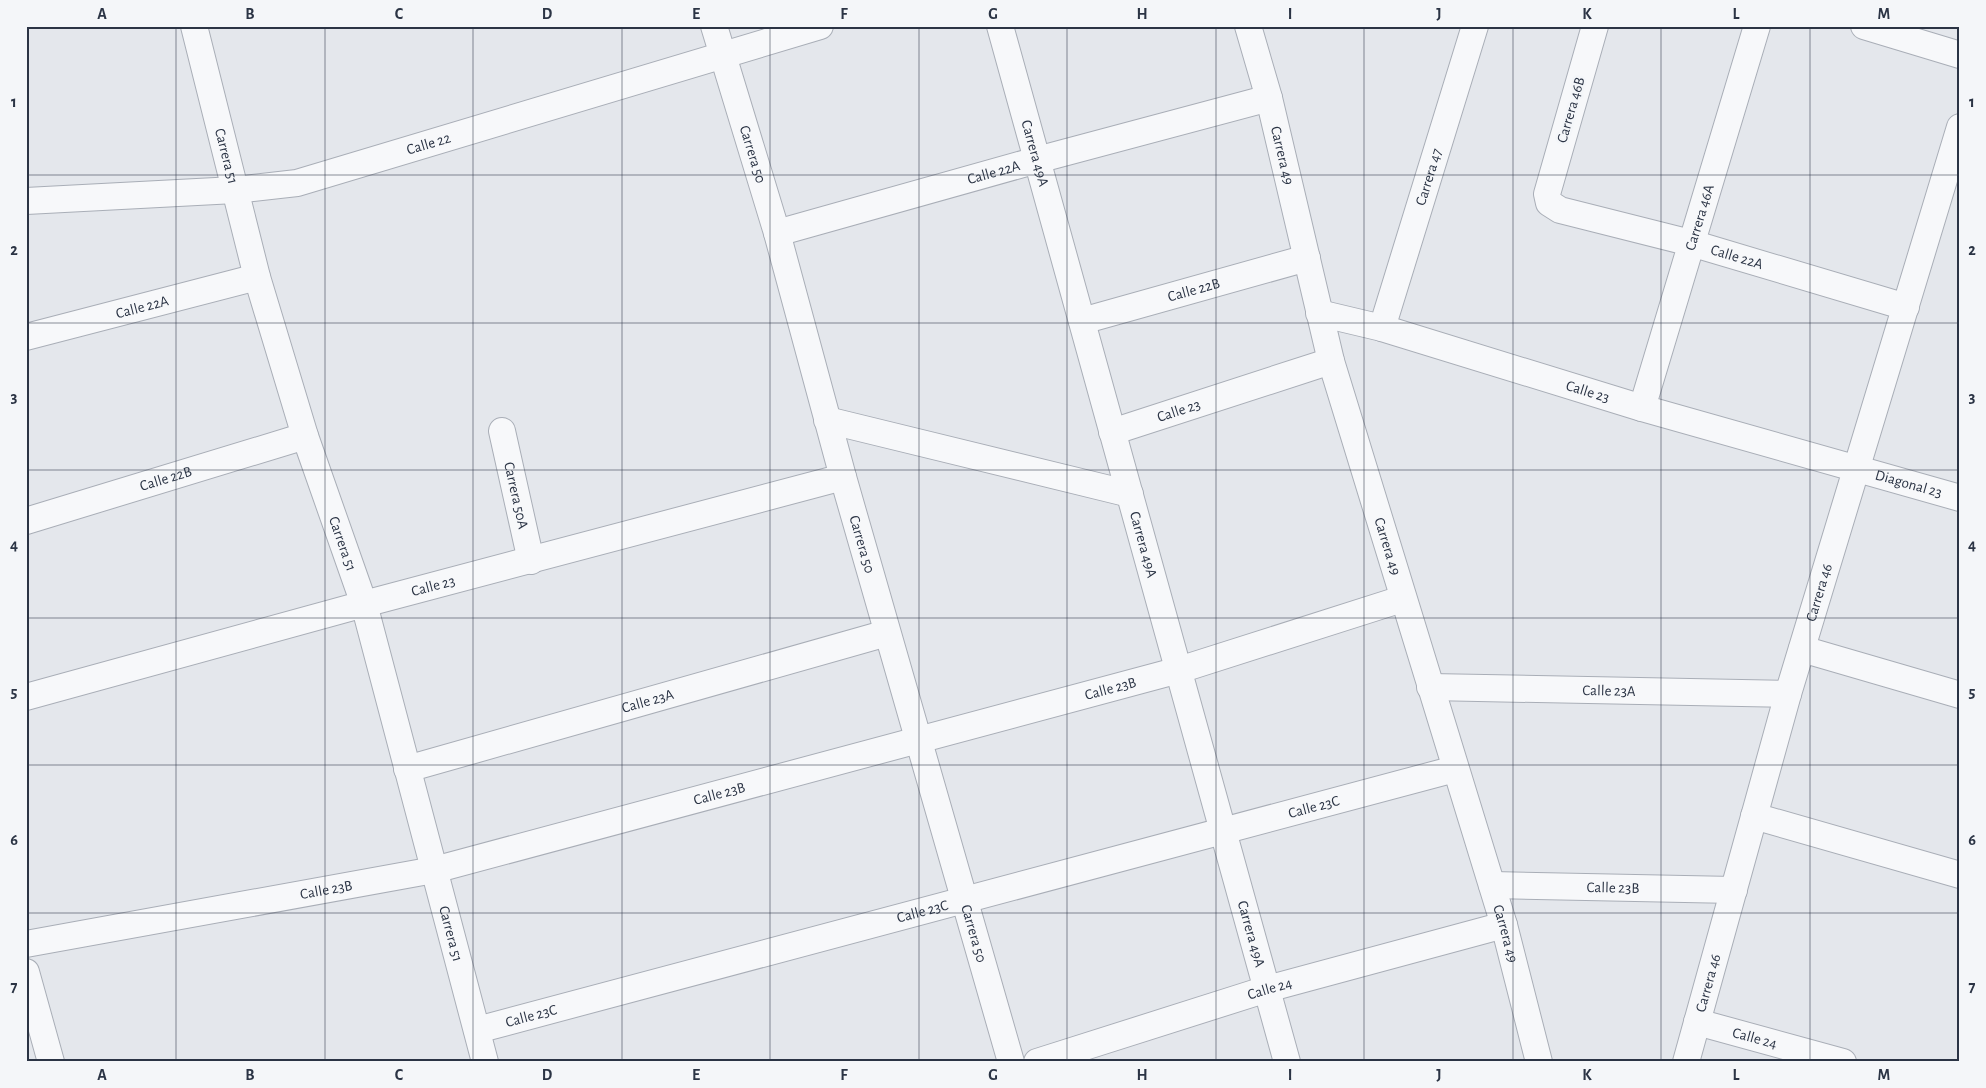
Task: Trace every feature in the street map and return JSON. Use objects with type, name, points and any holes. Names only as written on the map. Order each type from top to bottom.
[{"type":"street","name":"Carrera 51","points":[[194,26],[257,277],[305,436],[364,604],[485,1062]]},
{"type":"street","name":"Carrera 50","points":[[714,26],[777,233],[842,477],[1011,1062]]},
{"type":"street","name":"Calle 22","points":[[26,201],[235,190],[297,183],[820,26]]},
{"type":"street","name":"Carrera 49A","points":[[1000,26],[1287,1062]]},
{"type":"street","name":"Carrera 49","points":[[1248,26],[1269,98],[1331,361],[1402,599],[1492,884],[1539,1062]]},
{"type":"street","name":"Carrera 47","points":[[1382,328],[1475,26]]},
{"type":"street","name":"Carrera 46B","points":[[1547,194],[1595,26]]},
{"type":"street","name":"Carrera 46A","points":[[1642,408],[1757,26]]},
{"type":"street","points":[[1864,26],[1960,55]]},
{"type":"street","name":"Calle 22A","points":[[777,233],[1037,160],[1269,98]]},
{"type":"street","name":"Carrera 46","points":[[1686,1062],[1788,694],[1958,141]]},
{"type":"street","name":"Calle 22A","points":[[1547,194],[1549,203],[1560,210],[1691,243],[1906,307]]},
{"type":"street","name":"Calle 22B","points":[[1082,321],[1307,258]]},
{"type":"street","name":"Calle 22A","points":[[26,338],[257,277]]},
{"type":"street","name":"Calle 23","points":[[1320,313],[1382,328],[1642,408],[1856,470]]},
{"type":"street","name":"Calle 23","points":[[1112,432],[1331,361]]},
{"type":"street","points":[[827,420],[1130,494]]},
{"type":"street","name":"Carrera 50A","points":[[502,431],[531,561]]},
{"type":"street","name":"Calle 22B","points":[[26,520],[305,436]]},
{"type":"street","name":"Diagonal 23","points":[[1856,470],[1960,498]]},
{"type":"street","name":"Calle 23","points":[[26,697],[364,604],[842,477]]},
{"type":"street","name":"Calle 23B","points":[[26,944],[434,870],[918,738],[1178,670],[1402,599]]},
{"type":"street","name":"Calle 23A","points":[[407,769],[887,633]]},
{"type":"street","points":[[1802,649],[1960,695]]},
{"type":"street","name":"Calle 23A","points":[[1430,687],[1788,694]]},
{"type":"street","name":"Calle 23C","points":[[477,1030],[1455,769]]},
{"type":"street","points":[[1754,816],[1960,875]]},
{"type":"street","name":"Calle 23B","points":[[1492,884],[1734,890]]},
{"type":"street","name":"Calle 24","points":[[1037,1062],[1267,989],[1504,925]]},
{"type":"street","points":[[26,972],[51,1062]]},
{"type":"street","name":"Calle 24","points":[[1697,1022],[1843,1062]]}]
